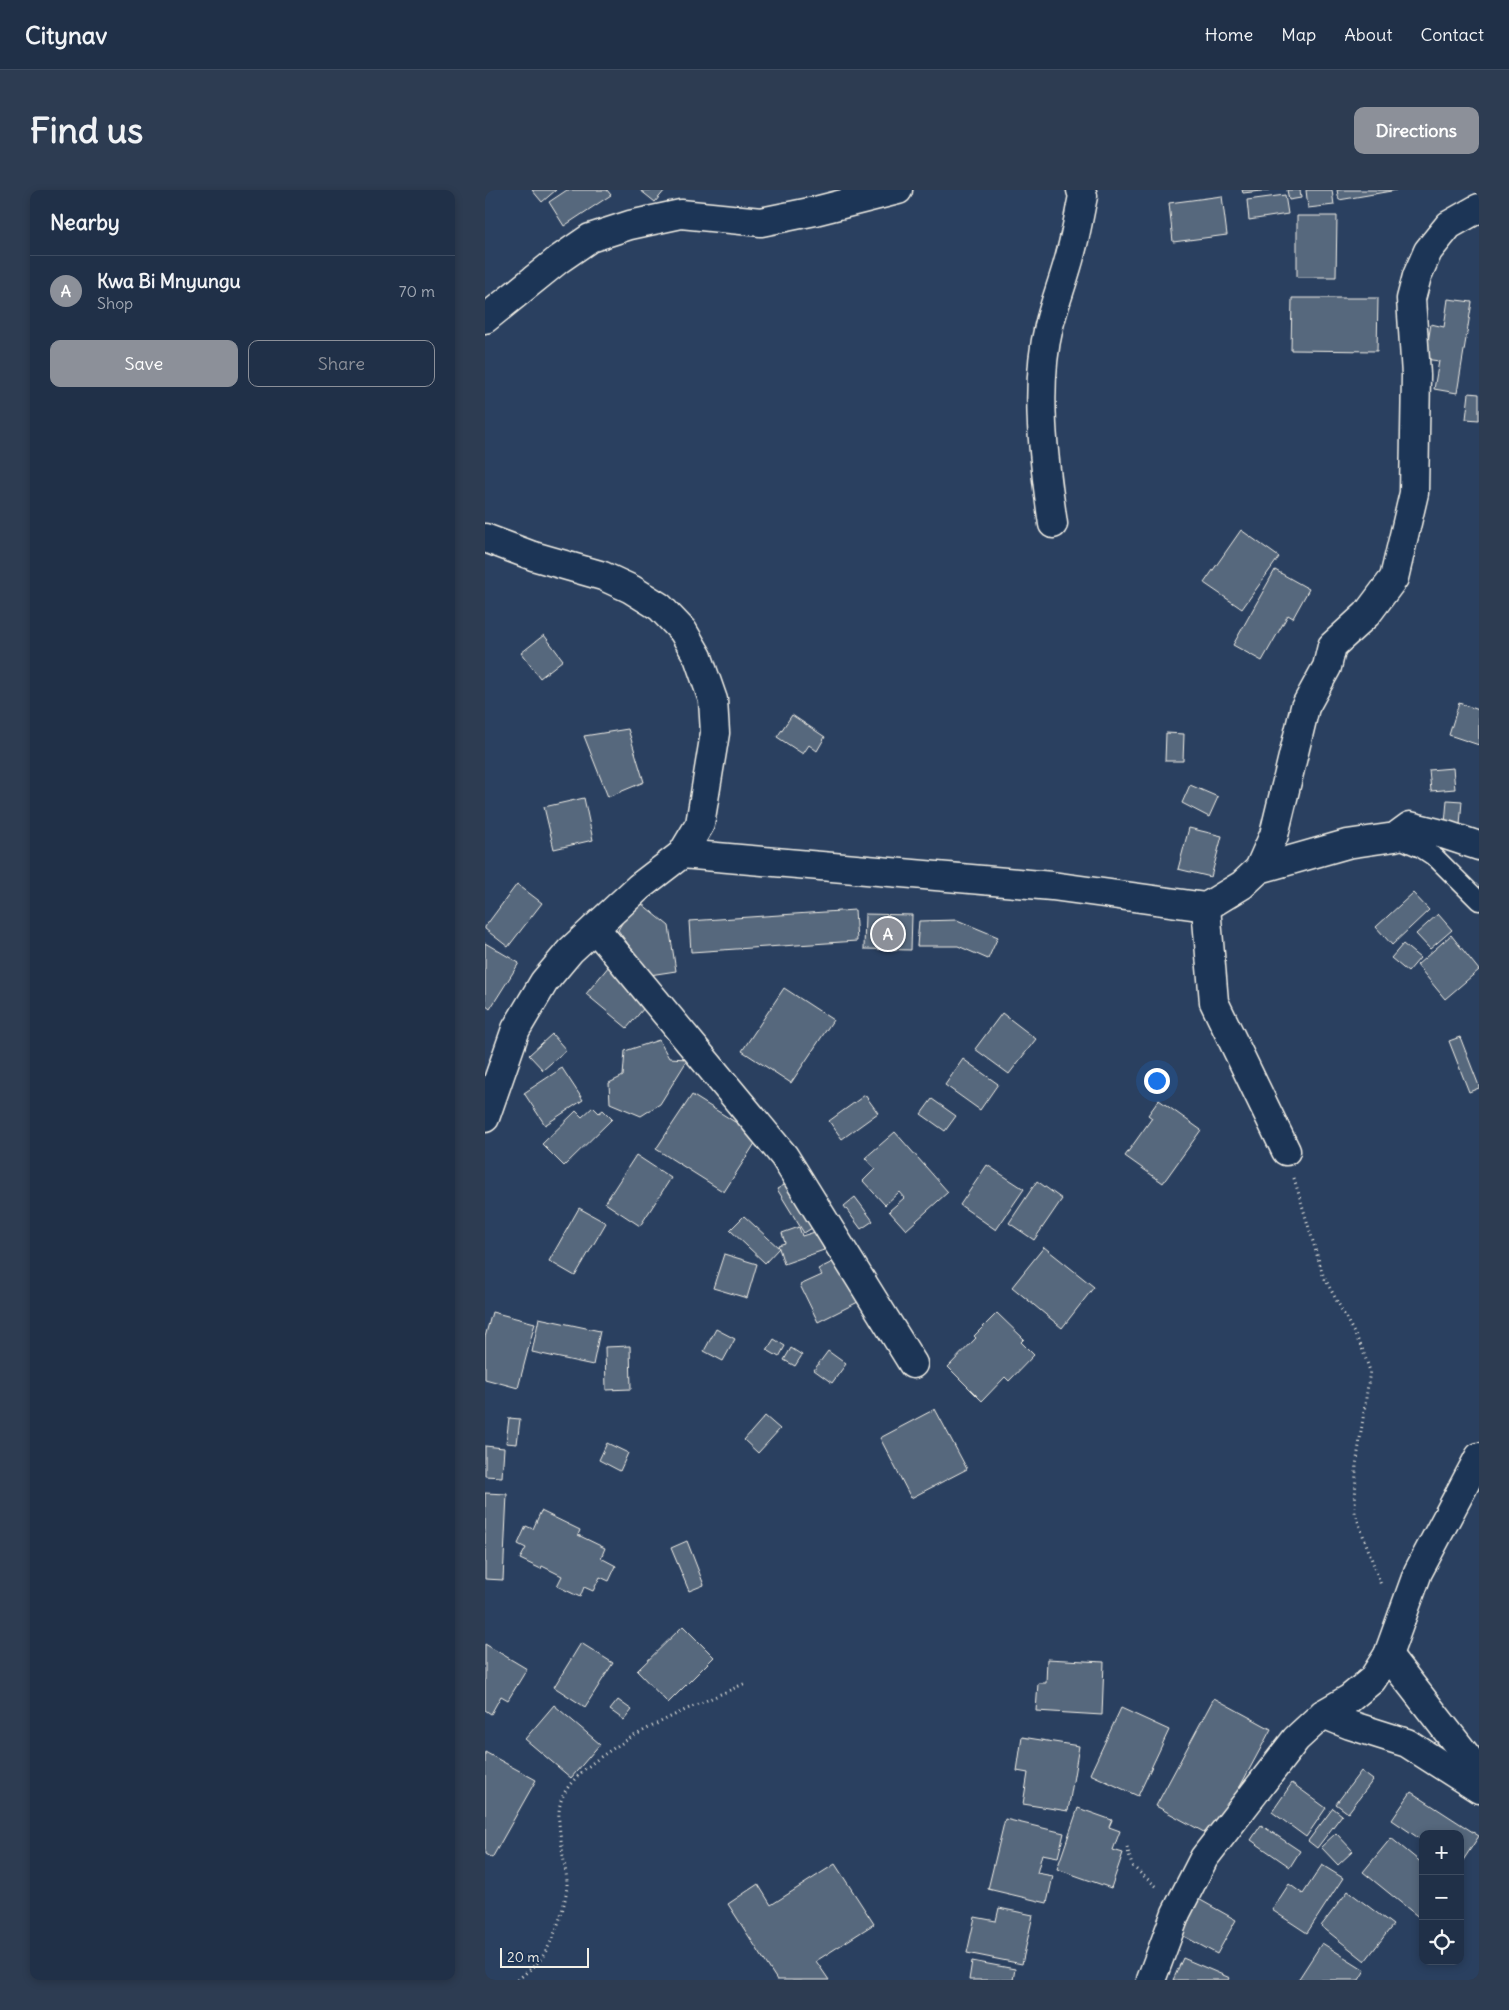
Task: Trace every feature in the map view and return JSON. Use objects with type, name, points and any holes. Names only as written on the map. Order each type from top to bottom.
[{"type":"street","points":[[485,319],[558,260],[590,238],[630,225],[681,214],[761,222],[815,211],[898,190]]},
{"type":"street","points":[[1053,524],[1043,455],[1043,366],[1048,327],[1071,252],[1083,196],[1081,190]]},
{"type":"street","points":[[682,854],[1052,886],[1206,906],[1242,885],[1259,869],[1274,836],[1305,707],[1327,667],[1332,646],[1367,614],[1394,578],[1414,493],[1416,375],[1411,299],[1417,276],[1428,251],[1449,225],[1479,208]]},
{"type":"street","points":[[485,538],[533,556],[590,572],[631,589],[660,607],[683,631],[698,657],[713,700],[715,733],[700,824],[682,854],[639,888],[570,951],[544,982],[516,1029],[485,1118]]},
{"type":"street","points":[[1259,869],[1347,844],[1395,837],[1410,826],[1479,846]]},
{"type":"street","points":[[1206,906],[1215,1002],[1286,1151]]},
{"type":"street","points":[[595,928],[784,1156],[913,1364]]},
{"type":"street","points":[[1151,1980],[1159,1955],[1182,1900],[1209,1850],[1295,1740],[1323,1714],[1349,1699],[1372,1680],[1388,1655],[1418,1572],[1479,1457]]},
{"type":"street","points":[[1388,1655],[1479,1772]]},
{"type":"street","points":[[1323,1714],[1350,1725],[1407,1743],[1479,1789]]},
{"type":"lane","points":[[1395,837],[1421,848],[1436,858],[1479,902]]},
{"type":"path","points":[[1286,1151],[1323,1275],[1362,1348],[1370,1371],[1356,1466],[1355,1513],[1397,1627]]},
{"type":"path","points":[[518,1980],[541,1958],[551,1941],[566,1894],[567,1882],[559,1822],[560,1806],[568,1788],[599,1759],[624,1742],[678,1713],[747,1683]]},
{"type":"path","points":[[1127,1847],[1132,1866],[1154,1886],[1182,1900]]},
{"type":"building","points":[[532,190],[556,190],[542,202]]},
{"type":"building","points":[[567,190],[607,190],[611,195],[564,226],[549,202]]},
{"type":"building","points":[[640,190],[665,190],[655,202]]},
{"type":"building","points":[[1242,190],[1270,190],[1243,193]]},
{"type":"building","points":[[1287,190],[1300,190],[1301,198],[1289,200]]},
{"type":"building","points":[[1306,190],[1332,190],[1334,205],[1308,208]]},
{"type":"building","points":[[1337,190],[1397,190],[1339,200]]},
{"type":"building","points":[[1285,195],[1288,214],[1249,220],[1247,200]]},
{"type":"building","points":[[1222,196],[1227,235],[1173,242],[1169,203]]},
{"type":"building","points":[[1297,216],[1337,216],[1336,277],[1297,277]]},
{"type":"building","points":[[1292,298],[1378,298],[1377,351],[1291,350]]},
{"type":"building","points":[[1448,299],[1472,302],[1457,393],[1434,389],[1439,361],[1425,359],[1431,324],[1444,327]]},
{"type":"building","points":[[1469,393],[1479,394],[1479,420],[1466,419]]},
{"type":"building","points":[[1241,530],[1279,557],[1242,609],[1204,583]]},
{"type":"building","points":[[1275,570],[1309,589],[1293,618],[1288,615],[1262,661],[1233,645]]},
{"type":"building","points":[[544,635],[563,660],[540,678],[521,653]]},
{"type":"building","points":[[1459,703],[1479,710],[1479,745],[1449,735]]},
{"type":"building","points":[[792,715],[825,737],[817,751],[809,745],[803,754],[777,737]]},
{"type":"building","points":[[628,729],[644,782],[608,797],[584,736]]},
{"type":"building","points":[[1166,733],[1184,734],[1183,761],[1165,761]]},
{"type":"building","points":[[1453,768],[1455,789],[1431,791],[1429,770]]},
{"type":"building","points":[[1190,785],[1218,797],[1209,817],[1182,803]]},
{"type":"building","points":[[584,798],[593,840],[554,849],[544,807]]},
{"type":"building","points":[[1447,800],[1462,801],[1460,825],[1445,824]]},
{"type":"building","points":[[1189,828],[1222,836],[1211,877],[1178,869]]},
{"type":"building","points":[[517,884],[542,903],[508,947],[485,929],[485,927]]},
{"type":"building","points":[[1413,893],[1429,910],[1392,945],[1376,927]]},
{"type":"building","points":[[636,899],[669,926],[676,971],[643,976],[635,954],[618,930]]},
{"type":"building","points":[[855,910],[857,941],[691,952],[689,921]]},
{"type":"building","points":[[865,914],[912,915],[911,950],[864,949]]},
{"type":"building","points":[[1438,914],[1452,930],[1430,949],[1416,934]]},
{"type":"building","points":[[957,920],[998,937],[988,959],[958,946],[917,946],[919,921]]},
{"type":"building","points":[[1451,935],[1479,970],[1445,999],[1417,965]]},
{"type":"building","points":[[485,943],[519,963],[490,1009],[485,1005]]},
{"type":"building","points":[[1403,944],[1420,958],[1408,972],[1391,958]]},
{"type":"building","points":[[609,966],[650,1001],[627,1028],[586,994]]},
{"type":"building","points":[[784,988],[833,1020],[791,1083],[742,1051]]},
{"type":"building","points":[[1002,1013],[1036,1039],[1009,1074],[975,1049]]},
{"type":"building","points":[[552,1034],[566,1050],[543,1070],[529,1055]]},
{"type":"building","points":[[1460,1037],[1479,1086],[1479,1088],[1469,1092],[1449,1041]]},
{"type":"building","points":[[659,1040],[669,1058],[688,1059],[660,1104],[641,1116],[610,1103],[609,1083],[623,1076],[625,1051]]},
{"type":"building","points":[[963,1059],[998,1084],[980,1110],[945,1085]]},
{"type":"building","points":[[562,1068],[583,1100],[545,1125],[524,1093]]},
{"type":"building","points":[[692,1095],[759,1137],[724,1192],[656,1149]]},
{"type":"building","points":[[865,1095],[878,1113],[842,1139],[829,1121]]},
{"type":"building","points":[[932,1099],[956,1116],[945,1131],[921,1114]]},
{"type":"building","points":[[1159,1100],[1201,1130],[1163,1183],[1125,1156],[1152,1118],[1148,1115]]},
{"type":"building","points":[[593,1107],[599,1113],[603,1110],[612,1119],[564,1166],[542,1144],[576,1111],[582,1117]]},
{"type":"building","points":[[895,1132],[948,1192],[906,1230],[889,1211],[904,1198],[899,1192],[885,1205],[863,1181],[875,1169],[865,1158]]},
{"type":"building","points":[[636,1155],[671,1178],[640,1226],[605,1203]]},
{"type":"building","points":[[987,1165],[1024,1189],[996,1230],[960,1205]]},
{"type":"building","points":[[795,1179],[822,1222],[804,1233],[777,1189]]},
{"type":"building","points":[[1037,1181],[1062,1199],[1034,1240],[1009,1223]]},
{"type":"building","points":[[855,1197],[873,1221],[861,1229],[844,1206]]},
{"type":"building","points":[[579,1208],[606,1223],[575,1276],[549,1261]]},
{"type":"building","points":[[744,1216],[779,1248],[765,1263],[730,1230]]},
{"type":"building","points":[[799,1227],[802,1236],[818,1231],[824,1250],[784,1264],[778,1245],[785,1243],[782,1233]]},
{"type":"building","points":[[1044,1247],[1094,1287],[1062,1328],[1012,1287]]},
{"type":"building","points":[[724,1254],[757,1264],[747,1298],[713,1288]]},
{"type":"building","points":[[843,1257],[864,1299],[818,1322],[800,1285],[822,1275],[818,1269]]},
{"type":"building","points":[[492,1312],[535,1323],[518,1388],[485,1379],[485,1337]]},
{"type":"building","points":[[997,1313],[1024,1339],[1021,1342],[1034,1355],[1009,1381],[1005,1377],[982,1401],[948,1367],[976,1338],[974,1336]]},
{"type":"building","points":[[539,1318],[600,1331],[593,1365],[532,1352]]},
{"type":"building","points":[[716,1329],[735,1339],[723,1361],[704,1351]]},
{"type":"building","points":[[774,1339],[785,1346],[779,1357],[767,1350]]},
{"type":"building","points":[[630,1346],[631,1389],[606,1390],[605,1347]]},
{"type":"building","points":[[791,1348],[802,1355],[795,1366],[784,1360]]},
{"type":"building","points":[[828,1351],[846,1364],[832,1383],[814,1370]]},
{"type":"building","points":[[935,1409],[967,1469],[911,1498],[880,1438]]},
{"type":"building","points":[[765,1416],[780,1429],[758,1453],[744,1440]]},
{"type":"building","points":[[509,1418],[520,1419],[517,1444],[506,1443]]},
{"type":"building","points":[[607,1443],[628,1453],[620,1471],[599,1460]]},
{"type":"building","points":[[485,1446],[504,1448],[502,1477],[485,1476]]},
{"type":"building","points":[[485,1493],[507,1494],[503,1580],[485,1579]]},
{"type":"building","points":[[541,1511],[580,1530],[578,1535],[605,1548],[601,1558],[616,1566],[609,1581],[600,1577],[593,1591],[584,1587],[580,1597],[557,1586],[562,1576],[542,1566],[541,1569],[520,1559],[526,1548],[518,1544],[526,1526],[533,1529]]},
{"type":"building","points":[[687,1541],[704,1585],[689,1591],[671,1548]]},
{"type":"building","points":[[683,1626],[714,1657],[668,1703],[637,1671]]},
{"type":"building","points":[[581,1643],[613,1663],[585,1707],[554,1687]]},
{"type":"building","points":[[485,1644],[527,1669],[508,1700],[501,1696],[491,1714],[485,1710]]},
{"type":"building","points":[[1047,1659],[1104,1662],[1102,1715],[1036,1711],[1038,1683],[1046,1683]]},
{"type":"building","points":[[1214,1698],[1271,1729],[1213,1837],[1156,1806]]},
{"type":"building","points":[[618,1700],[632,1710],[624,1720],[610,1710]]},
{"type":"building","points":[[554,1705],[600,1744],[571,1778],[525,1739]]},
{"type":"building","points":[[1121,1708],[1169,1730],[1138,1796],[1090,1774]]},
{"type":"building","points":[[1022,1737],[1079,1746],[1068,1811],[1023,1804],[1028,1773],[1017,1771]]},
{"type":"building","points":[[485,1752],[536,1780],[492,1858],[485,1854]]},
{"type":"building","points":[[1361,1771],[1373,1780],[1348,1813],[1336,1804]]},
{"type":"building","points":[[1292,1783],[1326,1808],[1306,1837],[1272,1812]]},
{"type":"building","points":[[1411,1792],[1479,1836],[1464,1859],[1464,1830],[1419,1830],[1419,1838],[1392,1820]]},
{"type":"building","points":[[1078,1808],[1112,1820],[1109,1827],[1120,1831],[1113,1850],[1123,1853],[1111,1888],[1057,1869]]},
{"type":"building","points":[[1333,1808],[1342,1815],[1317,1848],[1308,1841]]},
{"type":"building","points":[[1005,1819],[1064,1833],[1058,1857],[1042,1854],[1037,1873],[1053,1876],[1047,1903],[988,1889]]},
{"type":"building","points":[[1261,1825],[1300,1851],[1290,1867],[1251,1840]]},
{"type":"building","points":[[1336,1833],[1353,1851],[1338,1865],[1321,1847]]},
{"type":"building","points":[[1391,1838],[1419,1861],[1419,1917],[1363,1872]]},
{"type":"building","points":[[835,1864],[874,1924],[816,1961],[829,1980],[777,1980],[728,1904],[758,1884],[771,1905]]},
{"type":"building","points":[[1322,1865],[1343,1878],[1307,1933],[1272,1910],[1289,1884],[1303,1894]]},
{"type":"building","points":[[1348,1891],[1393,1925],[1365,1961],[1321,1926]]},
{"type":"building","points":[[1195,1897],[1236,1920],[1217,1954],[1176,1932]]},
{"type":"building","points":[[999,1908],[1033,1915],[1022,1964],[967,1953],[975,1917],[996,1921]]},
{"type":"building","points":[[1322,1943],[1365,1970],[1359,1980],[1298,1980]]},
{"type":"building","points":[[1183,1958],[1230,1978],[1229,1980],[1173,1980]]},
{"type":"building","points":[[972,1961],[1015,1969],[1013,1980],[969,1980]]},
{"type":"place","name":"Kwa Bi Mnyungu","points":[[888,934]]}]
